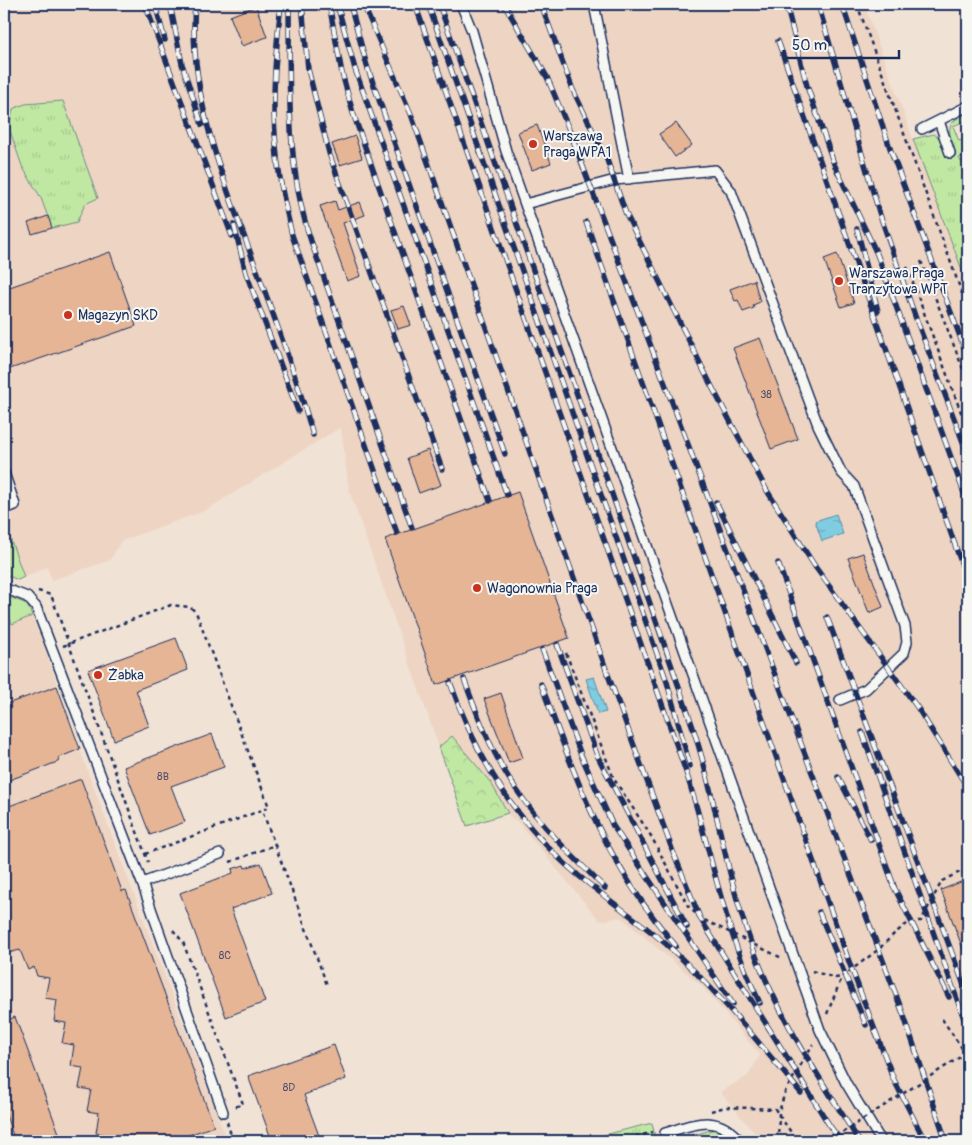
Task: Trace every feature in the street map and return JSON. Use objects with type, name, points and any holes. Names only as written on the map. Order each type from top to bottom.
[{"type":"lane","points":[[461,4],[472,31],[506,151],[820,1030],[846,1083],[881,1141]]},
{"type":"lane","points":[[594,4],[628,179]]},
{"type":"lane","points":[[922,129],[968,106]]},
{"type":"lane","points":[[939,121],[950,154]]},
{"type":"lane","points":[[525,204],[614,180],[715,170],[730,191],[818,425],[841,472],[854,486],[905,626],[907,642],[904,653],[866,689],[856,695],[840,700]]},
{"type":"lane","points":[[4,473],[15,505],[4,510]]},
{"type":"lane","points":[[4,588],[33,602],[142,883],[223,1112]]},
{"type":"lane","points":[[142,883],[220,854]]},
{"type":"lane","points":[[661,1132],[698,1124],[713,1123],[730,1129],[740,1141]]},
{"type":"path","points":[[857,4],[968,310]]},
{"type":"path","points":[[921,261],[968,382]]},
{"type":"path","points":[[906,267],[968,431]]},
{"type":"path","points":[[37,590],[51,595],[154,878]]},
{"type":"path","points":[[53,650],[172,605],[190,607],[196,612],[269,807],[146,854]]},
{"type":"path","points":[[566,653],[614,779],[651,836],[688,906],[700,918],[797,964],[835,978],[842,978]]},
{"type":"path","points":[[262,810],[327,985]]},
{"type":"path","points":[[221,865],[275,845]]},
{"type":"path","points":[[778,1141],[779,1112],[785,1092],[820,1030],[842,978],[878,949],[895,932],[912,921],[921,921],[942,881],[968,868]]},
{"type":"path","points":[[170,922],[173,931],[182,942],[243,1104],[223,1112],[233,1141]]},
{"type":"path","points":[[829,1141],[966,1053],[942,1019]]},
{"type":"path","points":[[707,1112],[725,1107],[775,1109],[779,1112],[797,1141]]},
{"type":"path","points":[[620,1141],[661,1132]]},
{"type":"shaded area","points":[[4,4],[864,4],[913,139],[947,191],[968,184],[968,1141],[762,1141],[720,1092],[748,1076],[760,1055],[703,987],[621,917],[600,921],[517,821],[510,817],[491,783],[452,737],[439,747],[349,490],[341,427],[204,511],[121,541],[110,560],[52,580],[47,567],[18,580],[4,544]]},
{"type":"shaded area","points":[[32,616],[86,767],[227,1141],[4,1141],[4,627]]},
{"type":"green space","points":[[63,101],[98,198],[85,204],[77,222],[52,228],[41,198],[22,166],[9,128],[13,109],[25,104]]},
{"type":"green space","points":[[968,113],[968,120],[953,126],[959,141],[963,140],[968,154],[959,158],[961,162],[968,159],[968,286],[913,139],[934,134],[940,139],[947,158],[956,155],[950,134],[951,125],[959,117]]},
{"type":"green space","points":[[4,521],[24,577],[18,580],[4,574]]},
{"type":"green space","points":[[4,595],[27,604],[32,616],[12,624],[4,603]]},
{"type":"green space","points":[[452,736],[491,783],[508,813],[467,826],[439,747]]},
{"type":"green space","points":[[652,1123],[656,1141],[580,1141]]},
{"type":"green space","points":[[715,1129],[733,1138],[728,1141],[722,1139],[680,1141],[686,1137]]},
{"type":"water","points":[[836,514],[843,534],[822,541],[815,521]]},
{"type":"water","points":[[594,677],[606,712],[598,714],[586,679]]},
{"type":"building","points":[[256,6],[267,37],[242,46],[230,16]]},
{"type":"building","points":[[676,123],[692,145],[675,157],[659,134]]},
{"type":"building","name":"Warszawa Praga WPA1","points":[[537,125],[551,163],[532,170],[518,132]]},
{"type":"building","points":[[355,136],[362,158],[340,165],[332,144]]},
{"type":"building","points":[[335,201],[338,210],[360,202],[365,215],[343,223],[361,276],[347,281],[320,206]]},
{"type":"building","points":[[48,216],[52,228],[32,234],[28,223]]},
{"type":"building","name":"Magazyn SKD","points":[[110,252],[136,326],[4,371],[4,289]]},
{"type":"building","name":"Warszawa Praga Tranzytowa WPT","points":[[837,254],[854,303],[841,307],[824,259]]},
{"type":"building","points":[[754,280],[760,302],[753,305],[754,308],[743,312],[738,300],[735,301],[730,289]]},
{"type":"building","points":[[404,306],[411,325],[398,329],[391,310]]},
{"type":"building","points":[[760,338],[798,439],[771,449],[733,348]]},
{"type":"building","points":[[428,450],[441,485],[419,493],[407,458]]},
{"type":"building","name":"Wagonownia Praga","points":[[518,492],[569,638],[436,685],[385,539]]},
{"type":"building","points":[[863,553],[883,607],[869,613],[848,558]]},
{"type":"building","points":[[176,638],[188,670],[136,690],[149,726],[114,740],[88,670]]},
{"type":"building","points":[[57,686],[80,749],[58,758],[60,761],[4,782],[4,705]]},
{"type":"building","points":[[501,693],[523,758],[509,763],[484,699]]},
{"type":"building","points":[[212,734],[224,767],[171,786],[185,822],[150,835],[124,767]]},
{"type":"building","points":[[81,779],[122,891],[126,890],[214,1126],[172,1141],[107,1141],[108,1135],[96,1133],[99,1113],[87,1111],[91,1090],[79,1088],[83,1068],[71,1066],[74,1045],[62,1043],[66,1023],[54,1021],[57,1000],[45,998],[49,978],[37,976],[34,967],[28,970],[20,950],[4,954],[4,808]]},
{"type":"building","points":[[261,863],[272,893],[231,909],[265,1002],[226,1017],[180,893],[233,873],[232,869],[244,865],[245,868]]},
{"type":"building","points":[[968,879],[968,959],[967,960],[941,890]]},
{"type":"building","points":[[15,1017],[62,1141],[15,1141],[4,1110],[4,1022]]},
{"type":"building","points":[[334,1045],[346,1079],[304,1095],[321,1141],[272,1141],[248,1076]]},
{"type":"railway","points":[[145,4],[232,236]]},
{"type":"railway","points":[[155,4],[165,40]]},
{"type":"railway","points":[[170,4],[182,64],[202,125]]},
{"type":"railway","points":[[195,4],[196,67],[208,129],[227,190],[299,388],[313,435]]},
{"type":"railway","points":[[281,4],[276,56],[274,110],[278,168],[282,190],[292,235],[397,533]]},
{"type":"railway","points":[[289,4],[293,153],[303,212],[311,241],[412,528]]},
{"type":"railway","points":[[302,4],[308,69],[329,153],[442,469]]},
{"type":"railway","points":[[329,4],[342,73],[353,113],[490,501]]},
{"type":"railway","points":[[337,4],[355,69],[507,495]]},
{"type":"railway","points":[[350,4],[367,66],[505,454]]},
{"type":"railway","points":[[363,4],[411,114],[607,672],[672,849],[700,918],[833,1131]]},
{"type":"railway","points":[[415,4],[685,769],[736,946],[760,1003]]},
{"type":"railway","points":[[428,4],[667,682],[690,766]]},
{"type":"railway","points":[[439,4],[688,713],[705,769],[732,881],[749,937],[759,964],[784,1017],[859,1141]]},
{"type":"railway","points":[[504,4],[547,77],[570,132],[692,455]]},
{"type":"railway","points":[[541,4],[573,90],[607,160],[626,214],[710,383],[766,489],[816,568],[917,707],[968,788]]},
{"type":"railway","points":[[786,4],[807,86],[834,164],[877,254],[968,504]]},
{"type":"railway","points":[[818,4],[879,212],[915,316],[968,455]]},
{"type":"railway","points":[[842,4],[891,151],[968,358]]},
{"type":"railway","points":[[778,41],[968,582]]},
{"type":"railway","points":[[586,222],[852,970],[894,1080]]},
{"type":"railway","points":[[234,225],[246,273],[298,411]]},
{"type":"railway","points":[[857,229],[878,311]]},
{"type":"railway","points":[[690,450],[904,1016],[946,1141]]},
{"type":"railway","points":[[716,502],[796,663]]},
{"type":"railway","points":[[778,563],[895,889]]},
{"type":"railway","points":[[827,617],[968,996]]},
{"type":"railway","points":[[557,644],[597,755],[687,927]]},
{"type":"railway","points":[[542,649],[581,755],[613,826],[733,1004]]},
{"type":"railway","points":[[464,679],[493,750],[516,789],[569,853],[605,888]]},
{"type":"railway","points":[[450,682],[486,763],[501,788],[536,834],[556,856],[579,876],[655,935],[684,961],[736,1016],[801,1093]]},
{"type":"railway","points":[[541,684],[581,789],[612,853],[651,915],[676,946]]},
{"type":"railway","points":[[862,732],[968,1030]]},
{"type":"railway","points":[[838,777],[871,840]]},
{"type":"railway","points":[[892,883],[949,997]]},
{"type":"railway","points":[[819,912],[866,1025]]},
{"type":"railway","points":[[891,1074],[925,1141]]},
{"type":"railway","points":[[829,1125],[841,1141]]},
{"type":"place","name":"Warszawa Praga WPA1","points":[[533,144]]},
{"type":"place","name":"Warszawa Praga Tranzytowa WPT","points":[[839,281]]},
{"type":"place","name":"Magazyn SKD","points":[[68,315]]},
{"type":"place","name":"Wagonownia Praga","points":[[477,588]]},
{"type":"place","name":"Żabka","points":[[98,675]]}]
